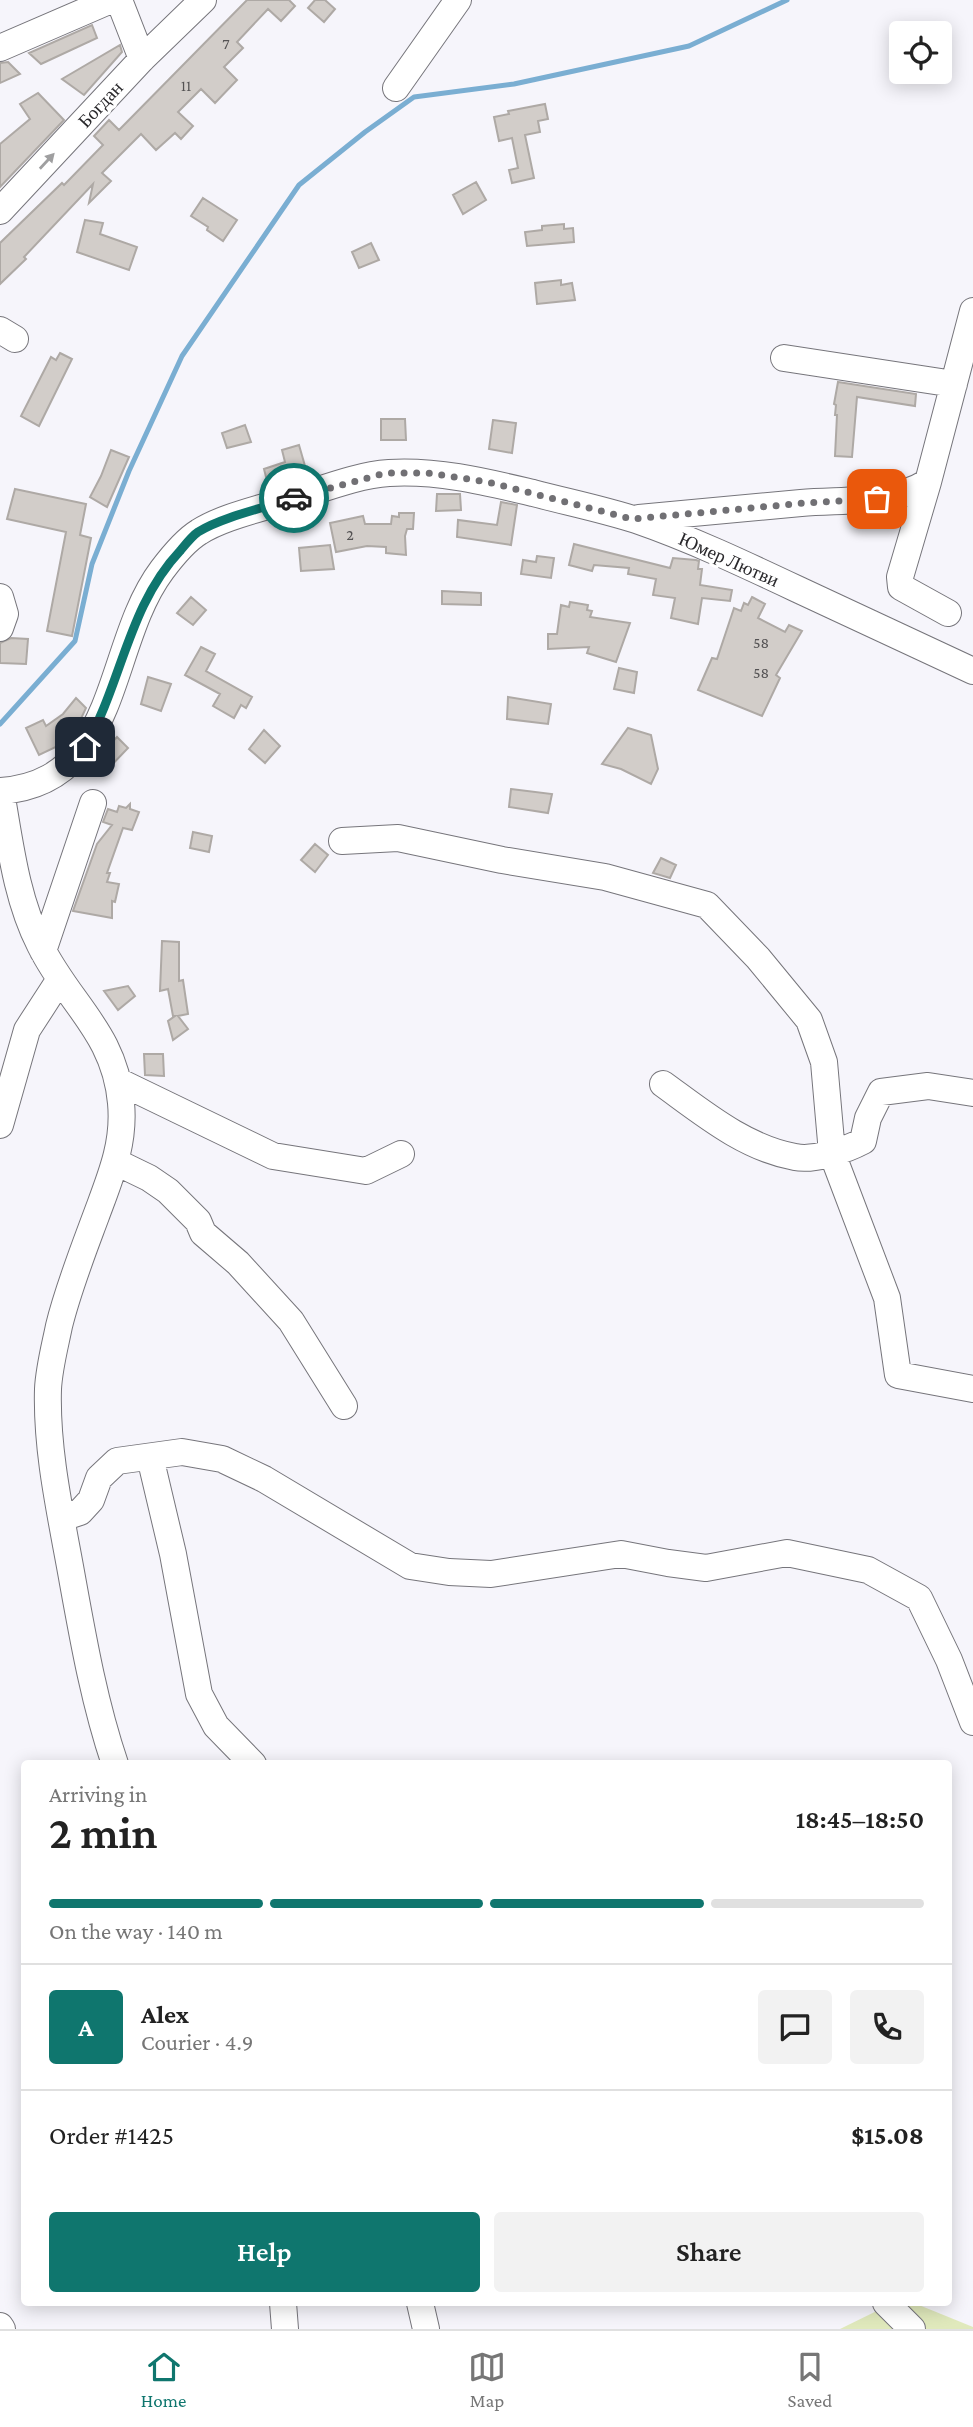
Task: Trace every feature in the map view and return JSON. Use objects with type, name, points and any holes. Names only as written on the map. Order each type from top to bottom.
[{"type":"street","points":[[0,48],[111,0]]},
{"type":"street","points":[[119,0],[142,60]]},
{"type":"street","name":"Богдан","points":[[0,211],[142,60],[203,0]]},
{"type":"street","points":[[396,88],[458,0]]},
{"type":"street","points":[[948,613],[901,587],[899,582],[973,311]]},
{"type":"street","points":[[784,358],[954,384]]},
{"type":"street","name":"Юмер Лютви","points":[[1,792],[32,787],[55,776],[85,747],[98,724],[143,603],[161,571],[198,532],[250,512],[386,473],[428,473],[488,482],[632,519],[737,561],[973,671]]},
{"type":"street","points":[[632,519],[877,499],[911,491],[928,482]]},
{"type":"street","points":[[0,597],[5,614],[0,628]]},
{"type":"street","points":[[1,792],[24,910],[43,951],[109,1051],[118,1081],[122,1137],[116,1163],[60,1323],[48,1388],[52,1451],[62,1518],[88,1661],[113,1760]]},
{"type":"street","points":[[43,951],[93,803]]},
{"type":"street","points":[[342,841],[398,838],[502,860],[605,877],[707,905],[758,958],[809,1020],[824,1062],[832,1153],[887,1298],[898,1375],[973,1389]]},
{"type":"street","points":[[0,1125],[27,1030],[60,979]]},
{"type":"street","points":[[118,1081],[273,1156],[366,1171],[401,1154]]},
{"type":"street","points":[[663,1084],[711,1120],[757,1145],[797,1158],[848,1149],[863,1141],[868,1118],[881,1092],[929,1086],[973,1093]]},
{"type":"street","points":[[116,1163],[149,1178],[168,1191],[198,1220],[203,1233],[238,1263],[291,1321],[344,1406]]},
{"type":"street","points":[[62,1518],[79,1512],[91,1500],[99,1478],[117,1461],[182,1452],[222,1460],[264,1479],[410,1566],[449,1572],[491,1574],[621,1555],[706,1568],[787,1553],[868,1570],[919,1598],[949,1660],[973,1722]]},
{"type":"street","points":[[150,1457],[173,1554],[199,1694],[216,1726],[249,1760]]},
{"type":"street","points":[[283,2306],[285,2329]]},
{"type":"street","points":[[421,2306],[426,2329]]},
{"type":"street","points":[[889,2306],[912,2329]]},
{"type":"green space","points":[[887,2306],[921,2306],[973,2327],[973,2329],[840,2329]]},
{"type":"building","points":[[247,0],[289,0],[295,6],[281,21],[268,9],[237,42],[243,48],[224,67],[237,80],[215,103],[201,89],[178,112],[193,126],[181,139],[175,133],[156,150],[141,134],[102,173],[111,181],[89,203],[93,184],[0,284],[0,243],[103,145],[94,136],[109,120],[119,130]]},
{"type":"building","points":[[315,0],[325,0],[335,9],[324,22],[308,8]]},
{"type":"building","points":[[92,25],[97,38],[41,64],[29,53]]},
{"type":"building","points":[[120,45],[122,52],[84,95],[62,79]]},
{"type":"building","points":[[8,62],[20,74],[0,83],[0,63]]},
{"type":"building","points":[[38,93],[64,120],[0,187],[0,144],[30,119],[20,104]]},
{"type":"building","points":[[545,104],[548,119],[538,121],[540,132],[525,135],[534,178],[512,183],[509,170],[518,168],[512,138],[499,141],[494,117],[509,114],[508,111]]},
{"type":"building","points":[[476,182],[486,200],[463,214],[453,195]]},
{"type":"building","points":[[203,198],[237,220],[223,241],[191,216]]},
{"type":"building","points":[[85,220],[103,223],[100,234],[137,247],[129,270],[77,252]]},
{"type":"building","points":[[564,224],[564,229],[573,228],[574,242],[527,246],[525,232],[542,230],[542,226]]},
{"type":"building","points":[[371,243],[379,260],[359,268],[352,252]]},
{"type":"building","points":[[561,280],[561,285],[572,283],[575,300],[537,304],[535,283]]},
{"type":"building","points":[[60,353],[72,359],[39,426],[21,416],[51,357],[56,360]]},
{"type":"building","points":[[838,382],[916,394],[915,406],[857,397],[852,457],[835,456],[837,415],[834,404]]},
{"type":"building","points":[[381,419],[405,419],[406,440],[381,440]]},
{"type":"building","points":[[493,420],[516,423],[512,453],[489,449]]},
{"type":"building","points":[[245,425],[251,442],[227,448],[222,433]]},
{"type":"building","points":[[299,445],[305,466],[287,475],[289,483],[269,489],[264,469],[285,462],[282,450]]},
{"type":"building","points":[[111,450],[129,457],[107,507],[90,497]]},
{"type":"building","points":[[15,489],[86,504],[80,535],[91,538],[72,636],[47,631],[66,532],[7,519]]},
{"type":"building","points":[[437,494],[460,494],[461,510],[436,511]]},
{"type":"building","points":[[501,502],[517,505],[511,545],[457,537],[458,520],[497,525]]},
{"type":"building","points":[[399,513],[414,513],[413,529],[407,529],[405,536],[406,555],[386,553],[386,547],[367,546],[336,552],[330,523],[363,516],[365,524],[391,524],[392,516],[399,517]]},
{"type":"building","points":[[574,544],[670,568],[673,558],[699,561],[698,569],[702,569],[700,585],[732,590],[730,601],[702,598],[698,624],[671,618],[675,598],[653,595],[656,579],[628,574],[629,568],[594,565],[592,571],[569,565]]},
{"type":"building","points":[[330,545],[334,569],[301,571],[299,548]]},
{"type":"building","points":[[537,556],[554,558],[551,578],[521,574],[523,560],[536,562]]},
{"type":"building","points":[[442,591],[481,593],[481,605],[442,604]]},
{"type":"building","points":[[191,597],[206,610],[193,625],[177,613]]},
{"type":"building","points":[[752,597],[765,604],[758,618],[785,632],[789,625],[802,631],[776,675],[780,678],[762,716],[698,690],[712,658],[717,659],[734,608],[741,611],[744,603],[748,605]]},
{"type":"building","points":[[570,602],[588,605],[587,610],[592,611],[590,617],[630,623],[616,662],[587,653],[589,647],[548,649],[548,634],[557,634],[561,605],[569,607]]},
{"type":"building","points":[[11,638],[28,639],[26,664],[0,663],[0,643]]},
{"type":"building","points":[[201,647],[215,654],[206,671],[252,697],[246,708],[241,705],[234,718],[213,706],[220,694],[185,675]]},
{"type":"building","points":[[619,668],[637,672],[634,693],[614,689]]},
{"type":"building","points":[[148,677],[171,684],[161,711],[141,704]]},
{"type":"building","points":[[508,697],[551,704],[548,724],[507,719]]},
{"type":"building","points":[[76,698],[86,708],[78,725],[60,745],[39,755],[26,728],[43,720],[46,726],[63,714]]},
{"type":"building","points":[[628,728],[651,735],[658,769],[651,784],[621,769],[602,764]]},
{"type":"building","points":[[264,730],[280,746],[265,763],[249,749]]},
{"type":"building","points":[[117,737],[128,748],[106,771],[95,760]]},
{"type":"building","points":[[511,789],[552,794],[548,813],[509,807]]},
{"type":"building","points":[[130,804],[130,809],[139,812],[132,830],[123,828],[107,873],[110,873],[107,882],[119,884],[115,902],[112,901],[112,918],[73,911],[97,844],[112,825],[103,822],[108,809],[117,812],[119,806],[126,808]]},
{"type":"building","points":[[193,832],[212,836],[209,852],[190,848]]},
{"type":"building","points":[[315,844],[328,855],[315,872],[301,860]]},
{"type":"building","points":[[661,858],[676,865],[670,878],[653,873]]},
{"type":"building","points":[[162,941],[179,942],[179,981],[183,980],[188,1014],[178,1016],[188,1029],[173,1040],[168,1021],[175,1016],[168,989],[160,991]]},
{"type":"building","points":[[128,986],[135,996],[118,1010],[104,991]]},
{"type":"building","points":[[144,1054],[163,1054],[164,1076],[145,1075]]},
{"type":"waterway","points":[[0,724],[75,641],[92,564],[129,471],[182,356],[299,185],[414,97],[514,84],[689,46],[787,0]]},
{"type":"way so far","points":[[294,498],[386,473],[428,473],[488,482],[632,519],[877,499]]},
{"type":"route","points":[[85,747],[98,724],[143,603],[161,571],[198,532],[294,498]]}]
